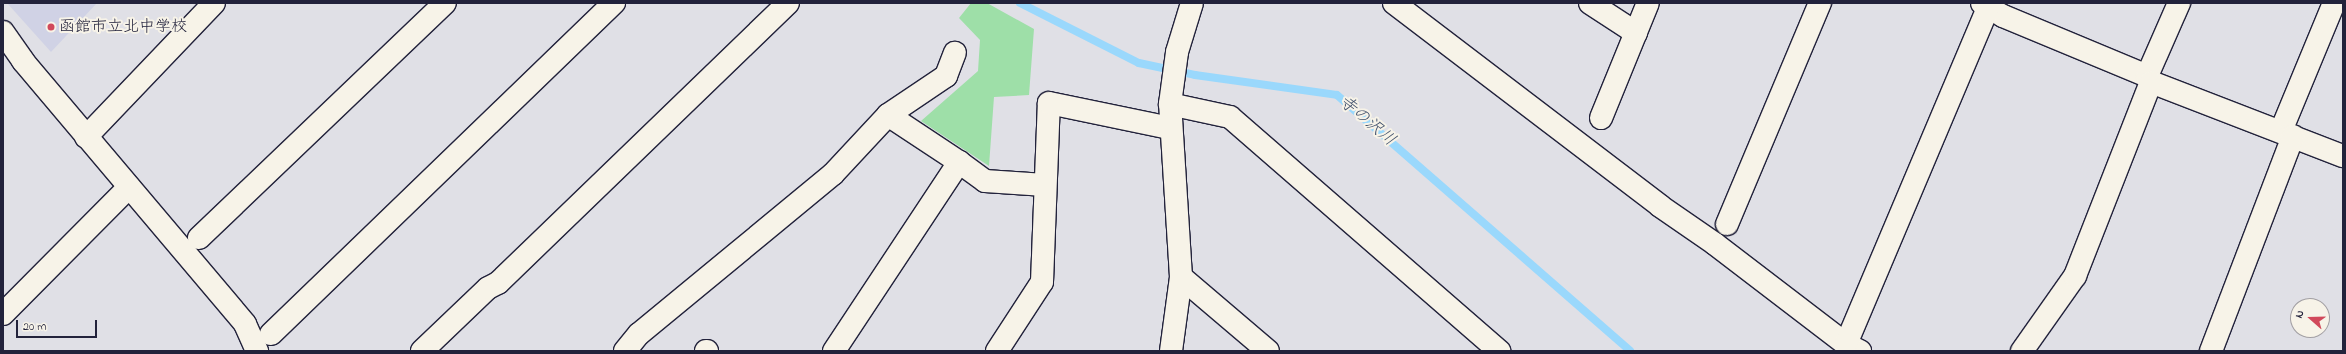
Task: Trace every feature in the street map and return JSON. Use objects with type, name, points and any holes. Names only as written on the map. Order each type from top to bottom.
[{"type":"street","points":[[86,137],[214,3]]},
{"type":"street","points":[[199,238],[445,3]]},
{"type":"street","points":[[5,38],[86,137],[245,324],[258,346],[614,3]]},
{"type":"street","points":[[422,351],[488,288],[498,284],[788,3]]},
{"type":"street","points":[[1172,351],[1182,277],[1170,128],[1171,96],[1177,52],[1192,3]]},
{"type":"street","points":[[1394,3],[1603,164],[1715,244],[1853,347],[1987,4],[2003,16],[2149,79],[2343,156]]},
{"type":"street","points":[[1590,3],[1636,33]]},
{"type":"street","points":[[1601,118],[1648,3]]},
{"type":"street","points":[[1727,224],[1820,3]]},
{"type":"street","points":[[2022,351],[2074,276],[2178,3]]},
{"type":"street","points":[[2210,351],[2334,3]]},
{"type":"street","points":[[625,351],[639,334],[833,174],[888,115],[946,76],[955,53]]},
{"type":"street","points":[[1171,96],[1230,117],[1498,351]]},
{"type":"street","points":[[997,351],[1042,282],[1049,103],[1170,128]]},
{"type":"street","points":[[888,115],[985,181],[1045,185]]},
{"type":"street","points":[[834,351],[959,162]]},
{"type":"street","points":[[3,314],[129,187]]},
{"type":"street","points":[[1182,277],[1268,351]]},
{"type":"shaded area","name":"函館市立北中学校","points":[[7,3],[97,3],[51,52]]},
{"type":"green space","points":[[971,3],[987,3],[1034,29],[1029,95],[994,97],[989,166],[921,121],[978,71],[980,40],[959,18]]},
{"type":"waterway","name":"寺の沢川","points":[[1020,3],[1139,63],[1195,75],[1337,95],[1630,351]]},
{"type":"place","name":"函館市立北中学校","points":[[51,27]]}]
